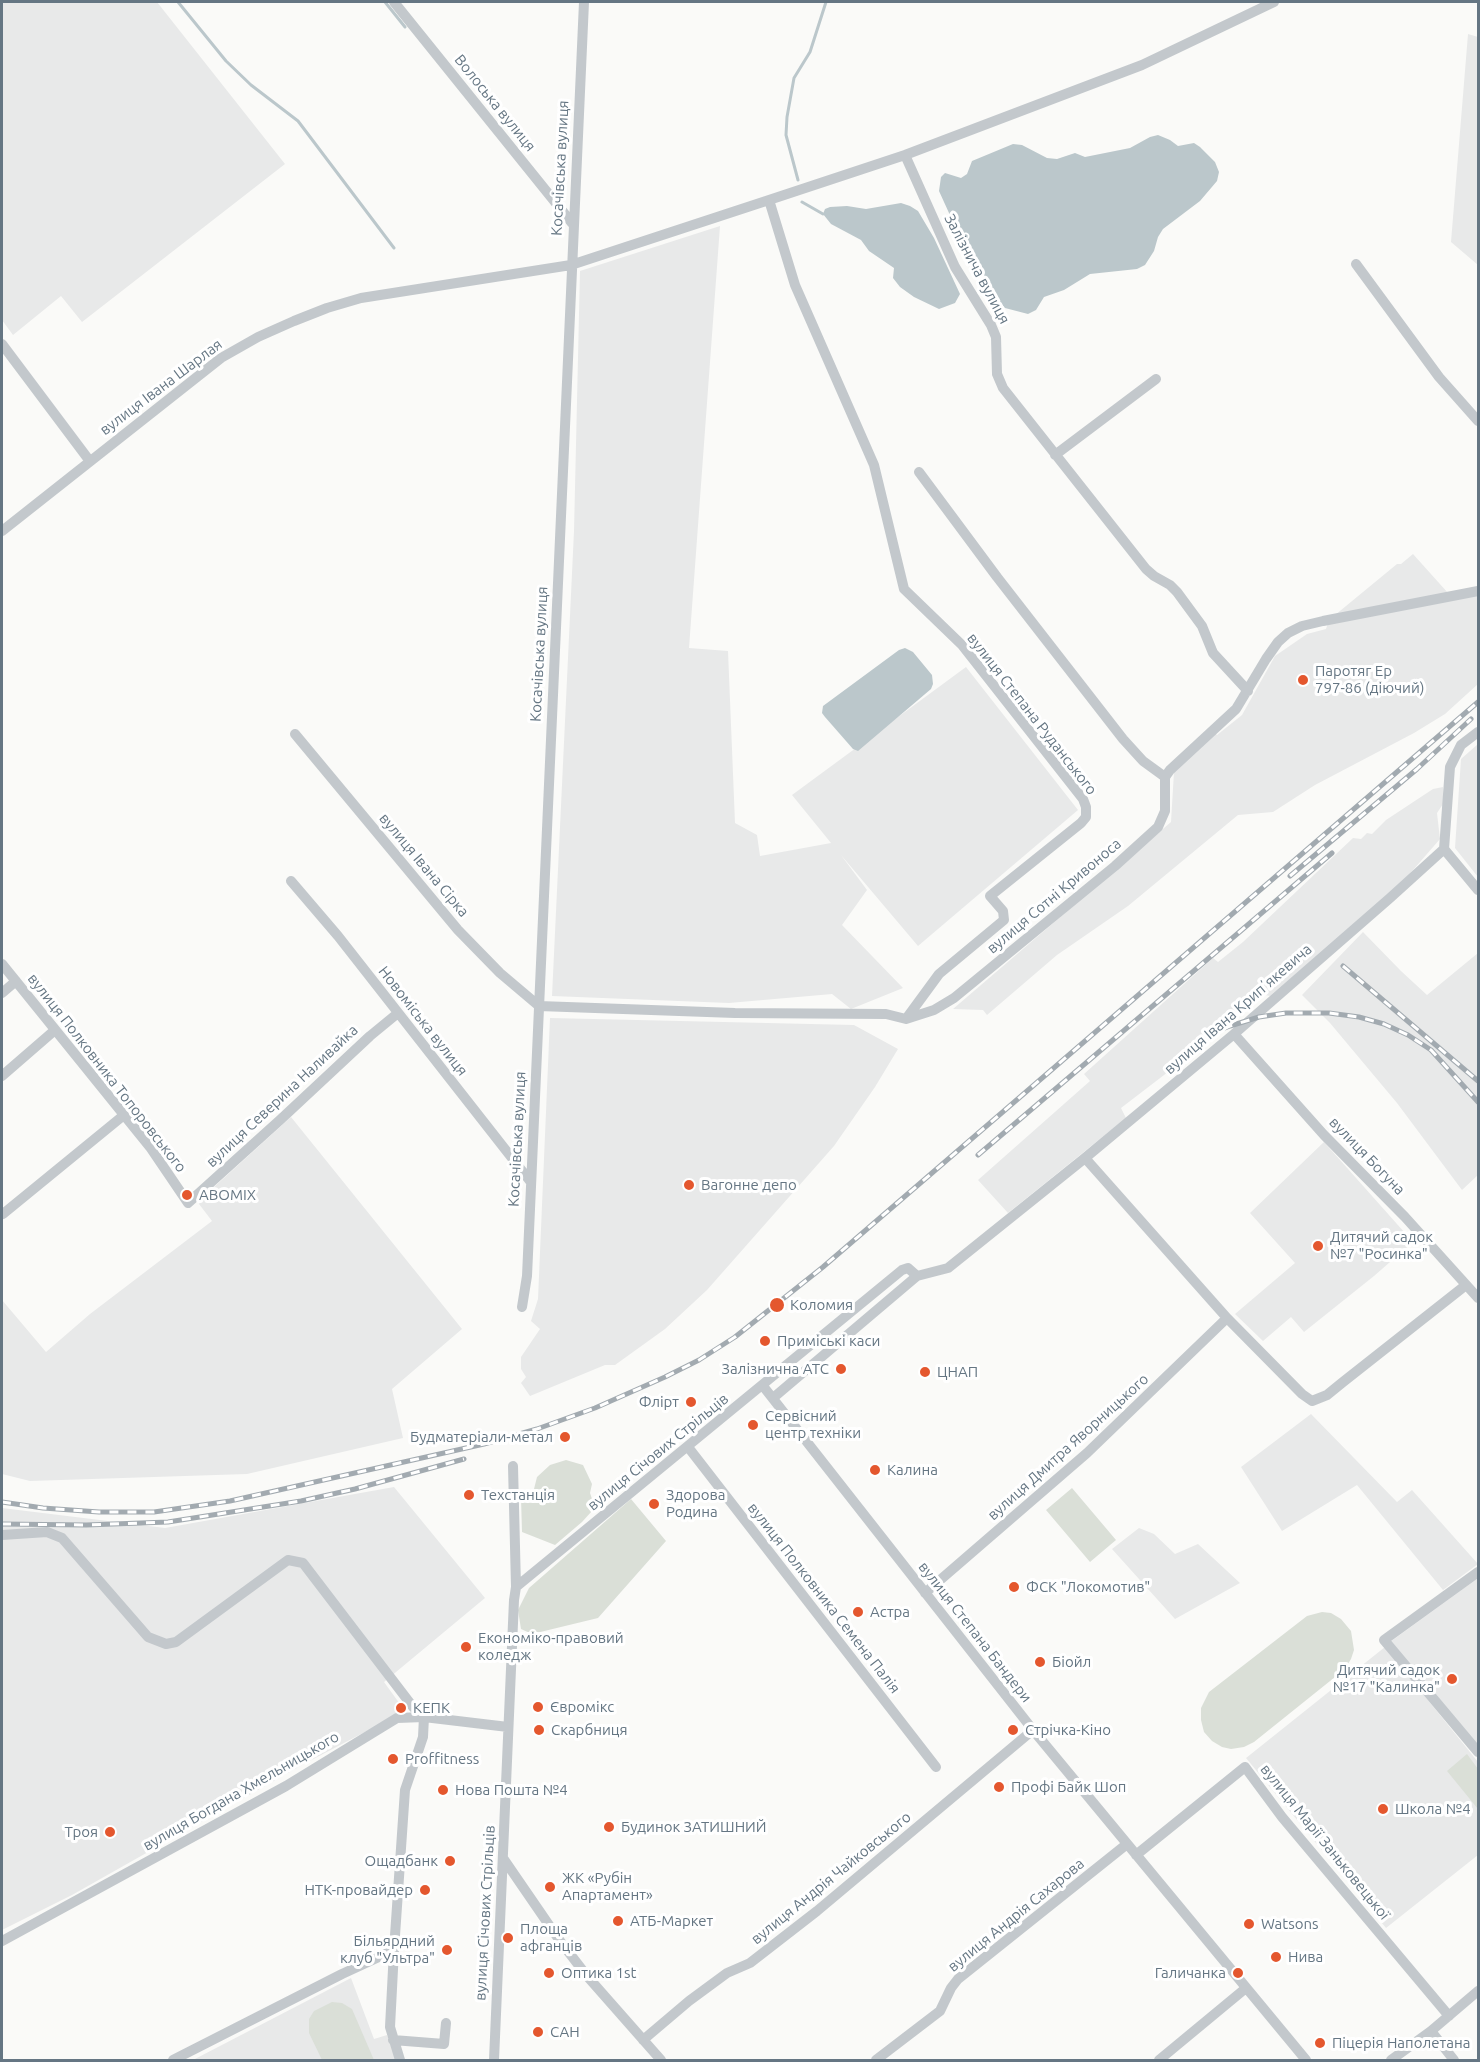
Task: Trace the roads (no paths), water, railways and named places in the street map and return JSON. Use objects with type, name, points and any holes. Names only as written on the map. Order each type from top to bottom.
[{"type":"street","name":"Волоська вулиця","points":[[394,2],[572,223]]},
{"type":"street","name":"Косачівська вулиця","points":[[522,1307],[527,1276],[553,669],[562,523],[572,223],[584,2]]},
{"type":"street","name":"вулиця Івана Шарлая","points":[[2,531],[221,358],[258,337],[305,316],[361,298],[571,265],[905,155],[1142,65],[1274,2]]},
{"type":"street","name":"Залізнича вулиця","points":[[905,155],[955,267],[996,337],[995,365],[999,381],[1146,569],[1177,592],[1202,626],[1213,653],[1248,691]]},
{"type":"street","name":"вулиця Степана Руданського","points":[[769,200],[795,285],[874,465],[904,589],[962,645],[1083,799],[1086,807],[1086,818],[1081,823],[990,896],[1003,911],[1004,920],[939,974],[906,1019]]},
{"type":"street","points":[[1356,264],[1439,376],[1479,421]]},
{"type":"street","points":[[2,344],[89,460]]},
{"type":"street","points":[[1055,455],[1156,379]]},
{"type":"street","points":[[919,472],[1123,739],[1143,761],[1165,777],[1182,757],[1231,715],[1278,642],[1295,629],[1323,621],[1479,591]]},
{"type":"street","points":[[1479,732],[1461,745],[1450,767],[1443,849],[1479,890]]},
{"type":"street","name":"вулиця Івана Сірка","points":[[295,734],[475,949],[539,1006]]},
{"type":"street","name":"вулиця Сотні Кривоноса","points":[[539,1006],[735,1013],[886,1014],[906,1019],[934,1010],[950,1001],[1152,833],[1161,823],[1165,811],[1165,777]]},
{"type":"street","name":"вулиця Івана Крипʼякевича","points":[[917,1276],[948,1268],[1085,1158],[1234,1035],[1443,849]]},
{"type":"street","name":"Новоміська вулиця","points":[[291,881],[338,936],[530,1181]]},
{"type":"street","name":"вулиця Полковника Топоровського","points":[[2,964],[150,1147],[188,1203]]},
{"type":"street","points":[[2,993],[16,981]]},
{"type":"street","name":"вулиця Северина Наливайка","points":[[188,1203],[398,1013]]},
{"type":"street","points":[[2,1076],[56,1030]]},
{"type":"street","name":"вулиця Богуна","points":[[1234,1035],[1324,1135],[1405,1217],[1479,1298]]},
{"type":"street","points":[[2,1213],[124,1115]]},
{"type":"street","points":[[1085,1158],[1227,1318],[1302,1394],[1312,1401],[1327,1395],[1466,1285]]},
{"type":"street","name":"вулиця Січових Стрільців","points":[[516,1587],[902,1270],[908,1268],[917,1276]]},
{"type":"street","points":[[774,1398],[917,1276]]},
{"type":"street","name":"вулиця Дмитра Яворницького","points":[[925,1593],[1087,1453],[1227,1318]]},
{"type":"street","name":"вулиця Степана Бандери","points":[[763,1386],[1033,1730],[1306,2061]]},
{"type":"street","name":"вулиця Полковника Семена Палія","points":[[688,1447],[936,1767]]},
{"type":"street","name":"вулиця Січових Стрільців","points":[[494,2061],[516,1587],[513,1466]]},
{"type":"street","points":[[2,1535],[47,1532],[62,1538],[148,1638],[166,1644],[176,1642],[288,1560],[303,1563],[423,1717],[423,1737],[405,1790],[394,1950],[390,2027],[400,2061]]},
{"type":"street","points":[[1479,1572],[1384,1640],[1479,1752]]},
{"type":"street","name":"вулиця Богдана Хмельницького","points":[[2,1941],[286,1786],[395,1719],[423,1717],[508,1727]]},
{"type":"street","name":"вулиця Андрія Чайковського","points":[[643,2040],[728,1972],[750,1963],[817,1911],[1033,1730]]},
{"type":"street","name":"вулиця Марії Заньковецької","points":[[1136,1855],[1245,1767],[1282,1817],[1449,2016]]},
{"type":"street","name":"вулиця Андрія Сахарова","points":[[876,2061],[940,2012],[951,1988],[958,1979],[1127,1844]]},
{"type":"street","points":[[503,1858],[587,1976],[661,2061]]},
{"type":"street","points":[[500,1899],[504,1892],[512,1887],[517,1886],[525,1890]]},
{"type":"street","points":[[173,2061],[323,1983],[394,1950]]},
{"type":"street","points":[[1159,2061],[1246,1988]]},
{"type":"street","points":[[1391,2061],[1479,1991]]},
{"type":"street","points":[[393,2040],[444,2044],[446,2023]]},
{"type":"street","points":[[1431,2031],[1454,2061]]},
{"type":"waterway","points":[[178,2],[226,61],[251,85],[298,121],[394,248]]},
{"type":"waterway","points":[[385,2],[405,27]]},
{"type":"waterway","points":[[798,180],[786,135],[787,117],[794,78],[810,52],[826,2]]},
{"type":"waterway","points":[[802,202],[823,214]]},
{"type":"railway","points":[[2,1502],[99,1512],[154,1512],[230,1501],[484,1444],[537,1429],[595,1408],[699,1360],[735,1337],[823,1267],[1478,702]]},
{"type":"railway","points":[[1290,876],[1417,769],[1471,719]]},
{"type":"railway","points":[[978,1155],[1332,853]]},
{"type":"railway","points":[[1343,966],[1478,1081]]},
{"type":"railway","points":[[1207,1035],[1259,1017],[1286,1013],[1329,1013],[1359,1017],[1384,1024],[1408,1035],[1431,1050],[1478,1102]]},
{"type":"railway","points":[[2,1524],[86,1525],[168,1522],[301,1501],[355,1489],[464,1459]]},
{"type":"place","name":"Паротяг Ер 797-86 (діючий)","points":[[1303,680]]},
{"type":"place","name":"Вагонне депо","points":[[689,1185]]},
{"type":"place","name":"ABOMIX","points":[[187,1195]]},
{"type":"place","name":"Дитячий садок №7 \"Росинка\"","points":[[1318,1246]]},
{"type":"place","name":"Коломия","points":[[777,1305]]},
{"type":"place","name":"Приміські каси","points":[[765,1341]]},
{"type":"place","name":"Залізнична АТС","points":[[841,1369]]},
{"type":"place","name":"ЦНАП","points":[[925,1372]]},
{"type":"place","name":"Флірт","points":[[691,1402]]},
{"type":"place","name":"Сервісний центр техніки","points":[[753,1425]]},
{"type":"place","name":"Будматеріали-метал","points":[[565,1437]]},
{"type":"place","name":"Калина","points":[[875,1470]]},
{"type":"place","name":"Техстанція","points":[[469,1495]]},
{"type":"place","name":"Здорова Родина","points":[[654,1504]]},
{"type":"place","name":"ФСК \"Локомотив\"","points":[[1014,1587]]},
{"type":"place","name":"Астра","points":[[858,1612]]},
{"type":"place","name":"Економіко-правовий коледж","points":[[466,1647]]},
{"type":"place","name":"Біойл","points":[[1040,1662]]},
{"type":"place","name":"Дитячий садок №17 \"Калинка\"","points":[[1452,1679]]},
{"type":"place","name":"Євромікс","points":[[538,1707]]},
{"type":"place","name":"КЕПК","points":[[401,1708]]},
{"type":"place","name":"Скарбниця","points":[[539,1730]]},
{"type":"place","name":"Стрічка-Кіно","points":[[1013,1730]]},
{"type":"place","name":"Proffitness","points":[[393,1759]]},
{"type":"place","name":"Профі Байк Шоп","points":[[999,1787]]},
{"type":"place","name":"Нова Пошта №4","points":[[443,1790]]},
{"type":"place","name":"Школа №4","points":[[1383,1809]]},
{"type":"place","name":"Будинок ЗАТИШНИЙ","points":[[609,1827]]},
{"type":"place","name":"Троя","points":[[110,1832]]},
{"type":"place","name":"Ощадбанк","points":[[450,1861]]},
{"type":"place","name":"ЖК «Рубін Апартамент»","points":[[550,1887]]},
{"type":"place","name":"НТК-провайдер","points":[[425,1890]]},
{"type":"place","name":"АТБ-Маркет","points":[[618,1921]]},
{"type":"place","name":"Watsons","points":[[1249,1924]]},
{"type":"place","name":"Площа афганців","points":[[508,1938]]},
{"type":"place","name":"Більярдний клуб \"Ультра\"","points":[[447,1950]]},
{"type":"place","name":"Нива","points":[[1276,1957]]},
{"type":"place","name":"Оптика 1st","points":[[549,1973]]},
{"type":"place","name":"Галичанка","points":[[1238,1973]]},
{"type":"place","name":"САН","points":[[538,2032]]},
{"type":"place","name":"Піцерія Наполетана","points":[[1320,2043]]}]
